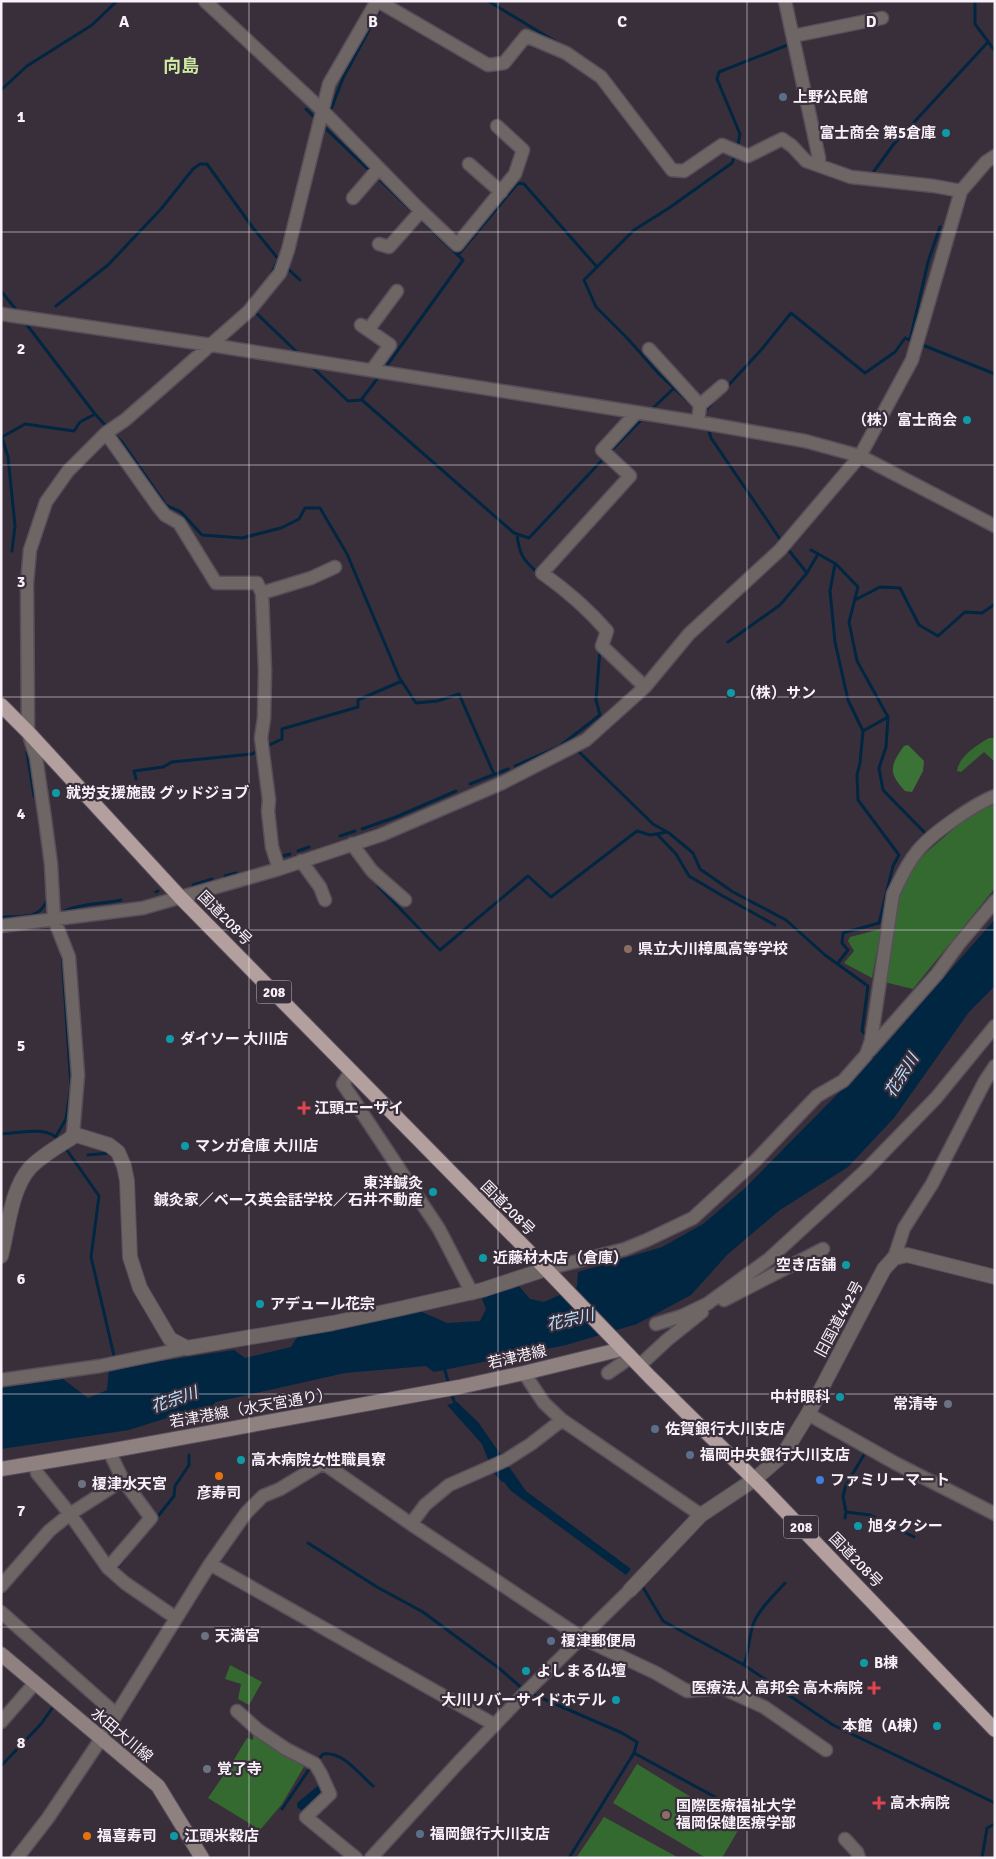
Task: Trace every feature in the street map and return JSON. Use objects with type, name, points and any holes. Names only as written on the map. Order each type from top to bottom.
[{"type":"highway","name":"国道208号","points":[[1,705],[180,897],[603,1329],[755,1479],[995,1730]]},
{"type":"main road","name":"若津港線","points":[[418,1394],[524,1373],[631,1357]]},
{"type":"main road","name":"若津港線（水天宮通り）","points":[[1,1469],[418,1394]]},
{"type":"main road","name":"水田大川線","points":[[1,1654],[158,1786],[202,1858]]},
{"type":"street","points":[[205,1],[323,118],[375,173],[418,214],[457,245],[515,174],[523,150],[497,126]]},
{"type":"street","points":[[785,1],[819,161]]},
{"type":"street","points":[[75,1135],[78,1075],[69,957],[54,919],[51,864],[45,819],[36,757],[28,732],[27,583],[30,550],[46,502],[79,458],[211,345],[251,308],[280,273],[288,250],[323,118],[329,84],[336,68],[381,3],[488,65],[504,63],[526,36],[566,53],[601,77],[672,170],[684,172],[722,145],[748,156],[782,139],[792,146],[806,161],[819,161],[851,177],[934,186],[961,191]]},
{"type":"street","points":[[792,36],[882,18]]},
{"type":"street","points":[[1,926],[143,908],[279,868],[380,835],[502,784],[586,740],[645,687],[690,634],[784,546],[860,456],[912,360],[961,191],[986,162],[995,156]]},
{"type":"street","points":[[469,164],[501,192]]},
{"type":"street","points":[[353,198],[375,173]]},
{"type":"street","points":[[379,244],[389,247],[418,214]]},
{"type":"street","points":[[379,372],[390,345],[364,328],[397,291]]},
{"type":"street","points":[[1,314],[211,345],[636,413],[702,416],[860,456],[995,526]]},
{"type":"street","points":[[649,349],[702,416]]},
{"type":"street","points":[[702,416],[722,386]]},
{"type":"street","points":[[636,413],[602,450],[630,476],[542,573],[560,585],[593,614],[607,631],[602,646],[645,687]]},
{"type":"street","points":[[110,430],[157,505],[165,515],[179,523],[216,583],[257,583],[262,594],[265,671],[264,718],[261,738],[269,800],[270,838],[274,859],[279,868]]},
{"type":"street","points":[[262,594],[311,578],[335,567]]},
{"type":"street","points":[[866,1055],[871,1041],[894,894],[901,877],[916,852],[933,836],[982,801],[995,796]]},
{"type":"street","points":[[352,844],[372,871],[405,900]]},
{"type":"street","points":[[301,861],[320,887],[325,900]]},
{"type":"street","points":[[1,1380],[115,1363],[187,1348],[332,1323],[472,1293],[625,1249],[693,1218],[756,1160],[817,1096],[843,1081],[937,974],[958,945],[995,901]]},
{"type":"street","points":[[608,1373],[631,1357],[667,1340],[704,1308],[768,1259],[865,1171],[936,1098],[995,1026]]},
{"type":"street","points":[[894,1258],[904,1228],[932,1184],[985,1081],[995,1066]]},
{"type":"street","points":[[351,1071],[343,1084],[439,1229],[472,1293]]},
{"type":"street","points":[[1,1256],[15,1195],[29,1169],[75,1135],[109,1144],[118,1152],[124,1166],[127,1181],[130,1257],[140,1288],[170,1339],[187,1348]]},
{"type":"street","points":[[656,1324],[704,1308],[823,1249]]},
{"type":"street","points":[[894,1258],[907,1255],[995,1277]]},
{"type":"street","name":"旧国道442号","points":[[630,1590],[701,1515],[755,1479],[783,1455],[808,1414],[884,1269],[894,1258]]},
{"type":"street","points":[[524,1373],[544,1403],[562,1420],[701,1515]]},
{"type":"street","points":[[808,1414],[895,1463],[995,1514]]},
{"type":"street","points":[[410,1524],[425,1504],[449,1485],[505,1460],[532,1444],[562,1420]]},
{"type":"street","points":[[108,1568],[151,1518],[123,1480],[109,1451]]},
{"type":"street","points":[[17,1858],[48,1818],[102,1739],[210,1564],[246,1513],[263,1496],[280,1489],[323,1463],[410,1524],[582,1638],[656,1673],[688,1691],[722,1688],[764,1707],[826,1750]]},
{"type":"street","points":[[36,1464],[37,1473],[70,1514],[108,1568],[125,1583],[176,1618]]},
{"type":"street","points":[[1,1586],[49,1531],[70,1514],[123,1480]]},
{"type":"street","points":[[210,1564],[495,1725]]},
{"type":"street","points":[[371,1858],[495,1725],[630,1590]]},
{"type":"street","points":[[1,1612],[116,1714]]},
{"type":"street","points":[[1,1722],[35,1683]]},
{"type":"street","points":[[237,1712],[258,1730],[286,1749],[315,1764],[330,1794],[306,1817],[356,1858]]},
{"type":"street","points":[[845,1839],[857,1852],[859,1858]]},
{"type":"green space","points":[[989,738],[995,738],[995,762],[984,752],[961,772],[957,771],[961,760]]},
{"type":"green space","points":[[908,745],[924,761],[923,771],[912,792],[905,791],[900,785],[893,769],[899,753],[904,746]]},
{"type":"green space","points":[[995,801],[995,888],[913,989],[884,982],[900,889],[908,870],[972,813]]},
{"type":"green space","points":[[881,929],[872,978],[844,963],[854,951],[848,941],[850,937]]},
{"type":"green space","points":[[230,1665],[262,1682],[249,1705],[238,1699],[241,1684],[225,1679]]},
{"type":"green space","points":[[253,1733],[305,1765],[282,1804],[260,1830],[208,1798],[247,1738],[253,1740]]},
{"type":"green space","points":[[637,1764],[740,1827],[722,1858],[706,1858],[613,1803]]},
{"type":"green space","points":[[604,1817],[679,1858],[576,1858]]},
{"type":"water","name":"花宗川","points":[[995,919],[995,986],[969,1012],[894,1118],[848,1167],[780,1210],[728,1254],[691,1295],[637,1324],[566,1345],[434,1372],[426,1366],[345,1373],[216,1402],[206,1412],[198,1408],[129,1430],[1,1449],[1,1388],[63,1379],[88,1398],[107,1390],[109,1369],[234,1350],[245,1358],[291,1347],[297,1337],[420,1311],[447,1323],[480,1321],[486,1309],[481,1296],[519,1286],[530,1299],[544,1302],[577,1287],[578,1272],[662,1247],[703,1224],[744,1189],[878,1053]]},
{"type":"water","points":[[457,1402],[478,1422],[526,1491],[631,1569],[626,1575],[511,1491],[502,1482],[493,1472],[482,1444],[447,1405]]},
{"type":"water","points":[[320,1784],[326,1792],[306,1814],[297,1807],[297,1803]]},
{"type":"waterway","points":[[1,90],[27,66],[92,25],[117,1]]},
{"type":"waterway","points":[[488,1],[556,42]]},
{"type":"waterway","points":[[975,1],[975,24],[995,51]]},
{"type":"waterway","points":[[330,112],[343,78],[382,6]]},
{"type":"waterway","points":[[870,174],[872,174],[893,145],[988,42]]},
{"type":"waterway","points":[[737,149],[740,134],[717,79],[719,72],[790,44]]},
{"type":"waterway","points":[[306,109],[316,119]]},
{"type":"waterway","points":[[322,125],[372,173]]},
{"type":"waterway","points":[[691,404],[659,374],[596,307],[584,280],[634,230],[669,208],[732,163],[735,155]]},
{"type":"waterway","points":[[56,306],[108,265],[161,209],[193,169],[200,164],[207,164],[253,228],[280,261]]},
{"type":"waterway","points":[[377,177],[415,214]]},
{"type":"waterway","points":[[458,255],[518,183],[524,184],[597,267]]},
{"type":"waterway","points":[[385,368],[463,260],[420,219]]},
{"type":"waterway","points":[[910,340],[928,262],[940,227]]},
{"type":"waterway","points":[[270,277],[277,262]]},
{"type":"waterway","points":[[286,267],[300,280]]},
{"type":"waterway","points":[[1,291],[18,312]]},
{"type":"waterway","points":[[253,310],[299,354]]},
{"type":"waterway","points":[[726,388],[761,350],[791,313],[865,373],[895,352],[905,338],[914,342]]},
{"type":"waterway","points":[[12,551],[15,526],[8,457],[2,437],[25,424],[74,431],[80,422],[95,414],[24,321]]},
{"type":"waterway","points":[[920,344],[995,374]]},
{"type":"waterway","points":[[310,365],[348,401],[361,400],[380,375]]},
{"type":"waterway","points":[[651,410],[674,388]]},
{"type":"waterway","points":[[362,400],[514,533],[529,538],[605,457]]},
{"type":"waterway","points":[[704,412],[713,402]]},
{"type":"waterway","points":[[95,414],[108,428]]},
{"type":"waterway","points":[[609,453],[645,416]]},
{"type":"waterway","points":[[708,428],[711,438],[782,542]]},
{"type":"waterway","points":[[112,432],[122,442],[166,505],[181,512],[202,535],[242,538],[281,528],[299,519],[305,508],[320,508],[347,554],[399,677],[416,703],[437,701],[459,694],[494,774]]},
{"type":"waterway","points":[[517,534],[523,556],[538,573]]},
{"type":"waterway","points":[[728,642],[780,605],[807,573],[786,547]]},
{"type":"waterway","points":[[811,550],[836,564],[858,587],[849,622],[857,661],[888,717],[886,747],[879,768],[883,790],[925,833]]},
{"type":"waterway","points":[[807,573],[818,554]]},
{"type":"waterway","points":[[835,564],[830,591],[835,642],[848,700],[863,731],[888,717]]},
{"type":"waterway","points":[[855,600],[880,587],[900,588],[919,625],[938,636],[965,612],[982,613],[995,604]]},
{"type":"waterway","points":[[515,766],[560,746],[600,715],[596,700],[600,649]]},
{"type":"waterway","points":[[265,747],[282,739],[282,729],[358,707],[358,700],[402,681]]},
{"type":"waterway","points":[[838,963],[848,950],[842,943],[843,933],[879,923],[893,866],[899,855],[858,800],[857,775],[863,731]]},
{"type":"waterway","points":[[576,749],[653,824],[669,833],[693,853],[700,869],[733,892],[786,920],[825,955],[868,986],[862,1031],[864,1033]]},
{"type":"waterway","points":[[136,779],[134,771],[163,767],[172,762],[252,754],[259,750]]},
{"type":"waterway","points":[[27,752],[34,796]]},
{"type":"waterway","points":[[470,784],[508,769]]},
{"type":"waterway","points":[[362,829],[396,817],[456,791]]},
{"type":"waterway","points":[[340,836],[355,831]]},
{"type":"waterway","points":[[378,886],[440,950],[528,876],[551,897],[637,831],[650,835],[667,832]]},
{"type":"waterway","points":[[657,834],[676,854],[689,876],[775,925]]},
{"type":"waterway","points":[[298,851],[309,847]]},
{"type":"waterway","points":[[279,857],[290,854]]},
{"type":"waterway","points":[[225,876],[236,873]]},
{"type":"waterway","points":[[193,885],[212,879]]},
{"type":"waterway","points":[[64,911],[85,905],[121,900]]},
{"type":"waterway","points":[[1,917],[27,916],[38,912],[46,902]]},
{"type":"waterway","points":[[56,1136],[66,1119],[71,1086],[62,954]]},
{"type":"waterway","points":[[1,1134],[40,1131],[48,1133],[60,1141]]},
{"type":"waterway","points":[[64,1146],[99,1196],[91,1257],[115,1360]]},
{"type":"waterway","points":[[88,1155],[110,1153]]},
{"type":"waterway","points":[[444,1367],[449,1385]]},
{"type":"waterway","points":[[451,1393],[456,1406]]},
{"type":"waterway","points":[[204,1408],[207,1419]]},
{"type":"waterway","points":[[865,1453],[846,1485],[843,1496],[846,1512],[870,1515],[914,1537]]},
{"type":"waterway","points":[[155,1520],[174,1496],[175,1486],[189,1465],[189,1455]]},
{"type":"waterway","points":[[845,1518],[846,1512]]},
{"type":"waterway","points":[[308,1543],[377,1587],[423,1612],[500,1669],[524,1690]]},
{"type":"waterway","points":[[116,1569],[125,1558]]},
{"type":"waterway","points":[[744,1665],[754,1622],[764,1606],[785,1583]]},
{"type":"waterway","points":[[641,1584],[663,1621],[744,1665],[833,1725],[995,1803]]},
{"type":"waterway","points":[[530,1693],[622,1733],[637,1742],[634,1753]]},
{"type":"waterway","points":[[1,1766],[41,1724],[53,1707]]},
{"type":"waterway","points":[[569,1858],[634,1753],[750,1816]]},
{"type":"waterway","points":[[316,1762],[323,1754],[337,1756],[350,1764],[373,1786]]},
{"type":"waterway","points":[[282,1809],[312,1765]]},
{"type":"waterway","points":[[982,1858],[987,1828],[995,1824]]},
{"type":"place","name":"上野公民館","points":[[783,97]]},
{"type":"place","name":"富士商会 第5倉庫","points":[[946,133]]},
{"type":"place","name":"（株）富士商会","points":[[967,420]]},
{"type":"place","name":"（株）サン","points":[[731,693]]},
{"type":"place","name":"就労支援施設 グッドジョブ","points":[[56,793]]},
{"type":"place","name":"県立大川樟風高等学校","points":[[628,949]]},
{"type":"place","name":"ダイソー 大川店","points":[[170,1039]]},
{"type":"place","name":"江頭エーザイ","points":[[304,1108]]},
{"type":"place","name":"マンガ倉庫 大川店","points":[[185,1146]]},
{"type":"place","name":"東洋鍼灸 鍼灸家／ベース英会話学校／石井不動産","points":[[433,1192]]},
{"type":"place","name":"近藤材木店（倉庫）","points":[[483,1258]]},
{"type":"place","name":"空き店舗","points":[[846,1265]]},
{"type":"place","name":"アデュール花宗","points":[[260,1304]]},
{"type":"place","name":"中村眼科","points":[[840,1397]]},
{"type":"place","name":"常清寺","points":[[948,1404]]},
{"type":"place","name":"佐賀銀行大川支店","points":[[655,1429]]},
{"type":"place","name":"福岡中央銀行大川支店","points":[[690,1455]]},
{"type":"place","name":"高木病院女性職員寮","points":[[241,1460]]},
{"type":"place","name":"彦寿司","points":[[219,1476]]},
{"type":"place","name":"ファミリーマート","points":[[820,1480]]},
{"type":"place","name":"榎津水天宮","points":[[82,1484]]},
{"type":"place","name":"旭タクシー","points":[[858,1526]]},
{"type":"place","name":"天満宮","points":[[205,1636]]},
{"type":"place","name":"榎津郵便局","points":[[551,1641]]},
{"type":"place","name":"B棟","points":[[864,1663]]},
{"type":"place","name":"よしまる仏壇","points":[[526,1671]]},
{"type":"place","name":"医療法人 高邦会 高木病院","points":[[874,1688]]},
{"type":"place","name":"大川リバーサイドホテル","points":[[616,1700]]},
{"type":"place","name":"本館（A棟）","points":[[937,1726]]},
{"type":"place","name":"覚了寺","points":[[207,1769]]},
{"type":"place","name":"高木病院","points":[[879,1803]]},
{"type":"place","name":"国際医療福祉大学 福岡保健医療学部","points":[[666,1815]]},
{"type":"place","name":"福岡銀行大川支店","points":[[420,1834]]},
{"type":"place","name":"福喜寿司","points":[[87,1836]]},
{"type":"place","name":"江頭米穀店","points":[[174,1836]]},
{"type":"district","name":"向島","points":[[181,66]]}]
